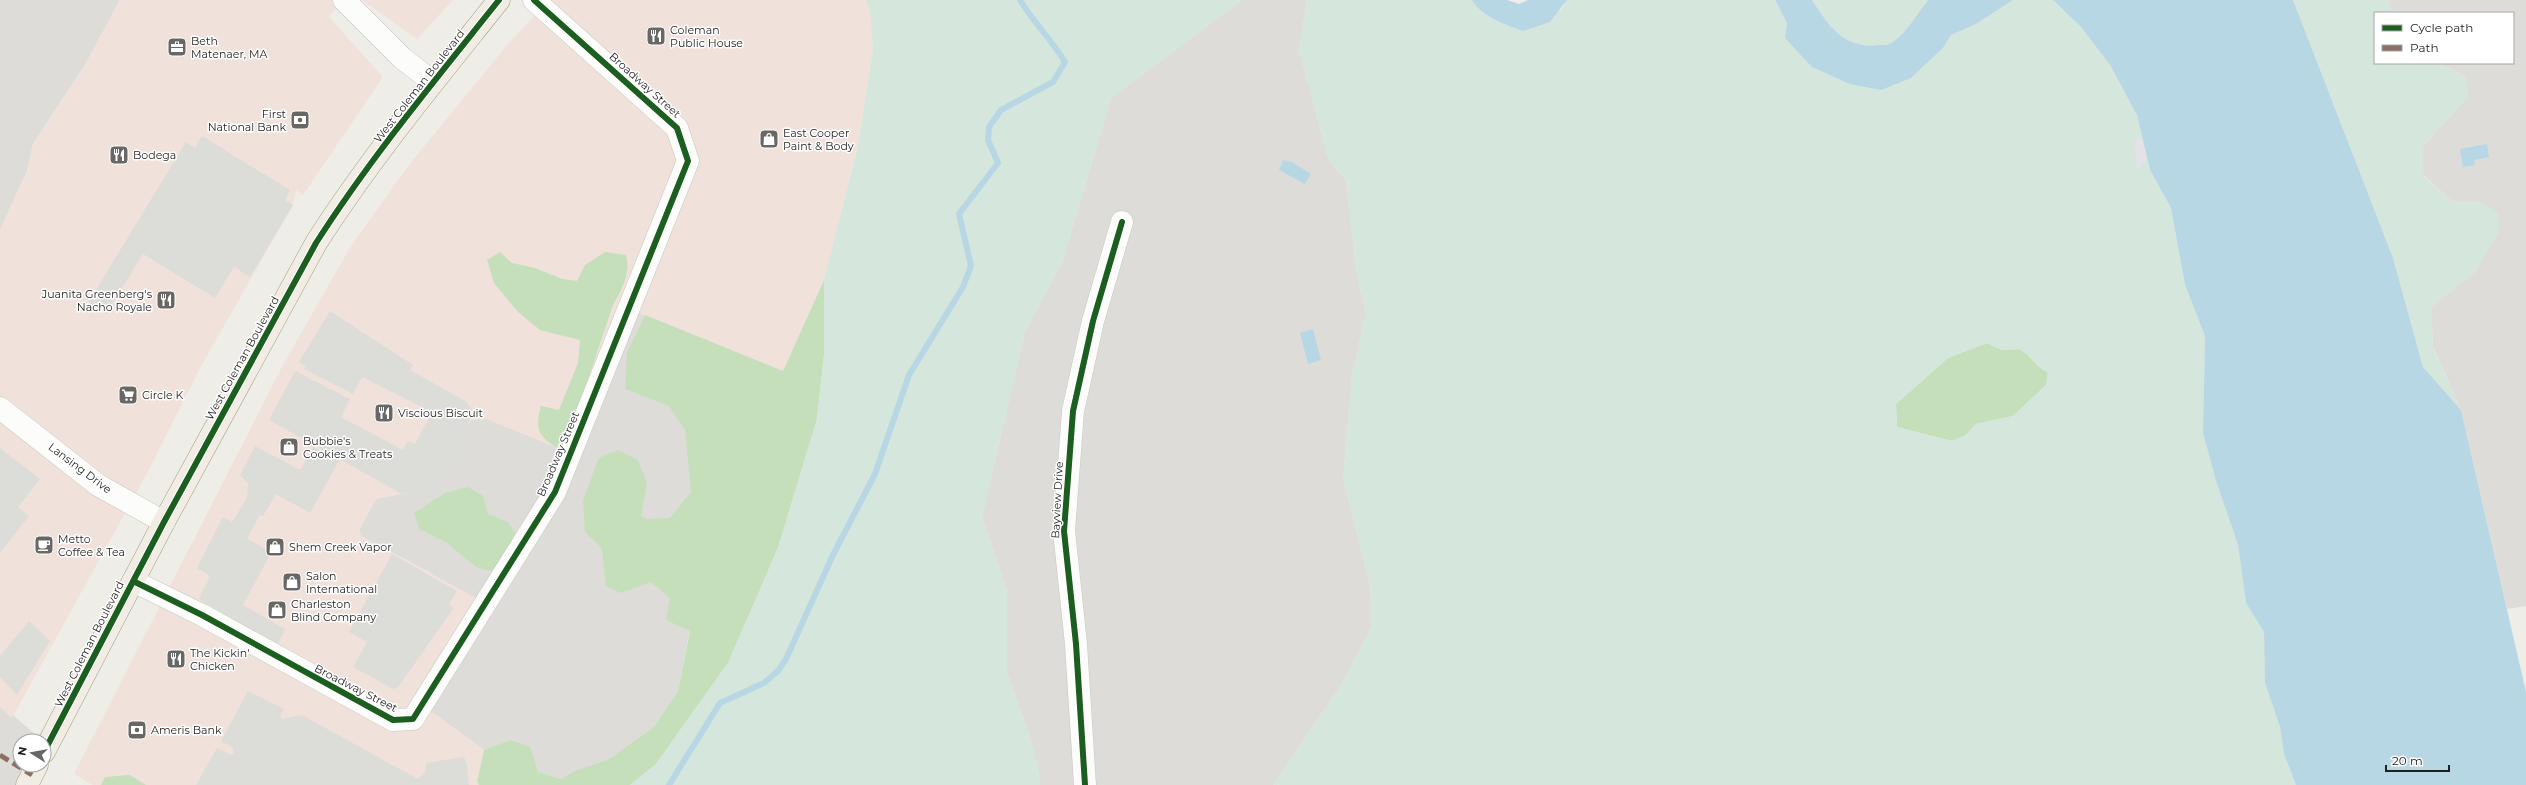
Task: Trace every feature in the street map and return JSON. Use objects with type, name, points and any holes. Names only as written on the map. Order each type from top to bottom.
[{"type":"main road","name":"West Coleman Boulevard","points":[[52,737],[164,522],[316,242],[343,202],[432,82],[499,0]]},
{"type":"main road","points":[[27,785],[33,773]]},
{"type":"street","points":[[344,0],[397,53],[432,82]]},
{"type":"street","name":"Broadway Street","points":[[133,581],[202,615],[392,720],[413,719],[555,492],[688,161],[677,128],[534,0]]},
{"type":"street","name":"Bayview Drive","points":[[1085,785],[1076,644],[1064,531],[1073,410],[1093,321],[1122,222]]},
{"type":"street","name":"Lansing Drive","points":[[0,408],[98,485],[164,522]]},
{"type":"shaded area","points":[[0,0],[120,0],[86,63],[33,144],[27,171],[0,230]]},
{"type":"shaded area","points":[[120,0],[343,0],[329,17],[383,77],[303,195],[296,190],[293,205],[201,366],[146,475],[12,718],[0,707],[0,230],[27,171],[33,144],[86,63]]},
{"type":"shaded area","points":[[362,0],[453,0],[417,39]]},
{"type":"shaded area","points":[[549,0],[865,0],[870,12],[873,49],[858,146],[824,280],[783,371],[638,313],[577,455],[487,419],[471,420],[464,431],[450,468],[425,490],[376,499],[359,530],[361,536],[493,607],[428,709],[484,750],[477,782],[479,785],[93,785],[74,774],[283,365],[351,246],[408,166],[508,44]]},
{"type":"shaded area","points":[[865,0],[1242,0],[1111,98],[1062,263],[1025,331],[982,517],[1007,592],[1007,673],[1030,737],[1040,778],[1040,785],[630,785],[656,764],[728,663],[778,548],[817,419],[824,355],[824,280],[858,146],[873,49],[870,12]]},
{"type":"shaded area","points":[[1242,0],[1307,0],[1299,50],[1329,161],[1346,180],[1357,276],[1366,312],[1352,376],[1343,479],[1370,585],[1372,626],[1340,687],[1273,785],[1040,785],[1040,778],[1030,737],[1007,673],[1007,592],[982,517],[1025,331],[1062,263],[1111,98]]},
{"type":"shaded area","points":[[1307,0],[1472,0],[1482,11],[1494,20],[1523,31],[1561,10],[1567,0],[1775,0],[1787,23],[1785,38],[1911,78],[1943,48],[1951,35],[1976,24],[2013,0],[2053,0],[2081,27],[2110,65],[2137,115],[2150,170],[2171,208],[2185,285],[2205,336],[2203,433],[2216,481],[2238,545],[2246,603],[2264,632],[2265,683],[2280,727],[2284,754],[2296,785],[1273,785],[1340,687],[1372,626],[1370,585],[1343,479],[1352,376],[1366,312],[1357,276],[1346,180],[1329,161],[1299,50]],"holes":[[[1987,343],[2002,350],[2019,349],[2027,354],[2038,366],[2048,373],[2046,385],[2013,416],[1976,424],[1966,435],[1952,441],[1897,427],[1896,404],[1948,358]]]},
{"type":"shaded area","points":[[1812,0],[1928,0],[1907,28],[1893,42],[1886,45],[1866,45],[1856,43],[1839,34],[1831,27]]},
{"type":"shaded area","points":[[2293,0],[2388,0],[2392,12],[2374,12],[2374,64],[2440,64],[2466,76],[2468,97],[2423,146],[2423,176],[2452,201],[2481,201],[2498,213],[2499,232],[2475,272],[2431,307],[2433,347],[2461,410],[2423,367],[2393,258]]},
{"type":"shaded area","points":[[2388,0],[2526,0],[2526,606],[2507,609],[2461,410],[2433,346],[2431,307],[2475,272],[2481,201],[2452,201],[2423,175],[2423,146],[2468,97],[2466,76],[2440,64],[2514,64],[2514,12],[2392,12]]},
{"type":"shaded area","points":[[2153,125],[2150,157],[2137,169],[2134,142]]},
{"type":"shaded area","points":[[202,136],[290,190],[285,200],[293,205],[250,277],[234,267],[215,298],[143,254],[106,314],[88,303],[186,142],[195,148]]},
{"type":"shaded area","points":[[330,311],[413,365],[410,370],[467,402],[473,412],[450,468],[425,490],[402,494],[269,420],[295,371],[350,399],[341,417],[403,450],[408,441],[415,444],[430,416],[422,412],[424,408],[362,377],[353,394],[304,369],[306,366],[299,362]]},
{"type":"shaded area","points":[[638,313],[783,371],[692,619],[678,691],[654,727],[607,760],[574,771],[561,779],[538,772],[510,740],[484,750],[428,709],[431,573],[361,536],[359,530],[376,499],[450,468],[464,431],[471,420],[487,419],[556,447]]},
{"type":"shaded area","points":[[255,446],[298,469],[301,469],[313,447],[339,461],[310,513],[276,494],[263,516],[260,515],[247,538],[271,553],[243,605],[285,629],[277,646],[199,599],[210,576],[197,568],[223,517],[232,522],[247,498],[248,483],[240,475]]},
{"type":"shaded area","points":[[0,448],[40,479],[18,507],[29,516],[0,553]]},
{"type":"shaded area","points":[[392,554],[457,591],[449,604],[454,608],[398,687],[393,689],[353,667],[367,642],[349,632]]},
{"type":"shaded area","points":[[29,621],[50,641],[17,695],[0,677],[0,656]]},
{"type":"shaded area","points":[[248,691],[284,709],[280,716],[282,719],[302,715],[418,779],[425,773],[426,763],[464,757],[467,765],[469,785],[196,785],[217,748],[231,755],[234,753],[232,747],[221,741]]},
{"type":"shaded area","points":[[0,704],[34,733],[12,733],[12,773],[33,773],[27,785],[0,785]]},
{"type":"green space","points":[[500,252],[512,263],[535,268],[562,279],[577,281],[585,265],[605,252],[626,255],[627,268],[625,281],[613,305],[567,442],[556,447],[541,435],[538,425],[539,413],[541,406],[559,410],[578,363],[580,340],[540,330],[518,312],[494,283],[487,260]]},
{"type":"green space","points":[[824,280],[824,355],[817,419],[778,548],[728,663],[656,764],[630,785],[479,785],[477,782],[484,750],[510,740],[530,747],[538,772],[561,779],[574,771],[607,760],[654,727],[678,691],[690,631],[666,620],[670,598],[651,582],[621,593],[606,586],[602,548],[585,532],[583,500],[599,458],[618,450],[638,460],[647,483],[641,516],[647,519],[670,518],[691,492],[685,430],[669,406],[625,389],[627,353],[645,315],[783,371]]},
{"type":"green space","points":[[1987,343],[2002,350],[2019,349],[2027,354],[2038,366],[2048,373],[2046,385],[2013,416],[1976,424],[1966,435],[1952,441],[1897,427],[1896,404],[1948,358]]},
{"type":"green space","points":[[468,487],[483,496],[488,514],[508,522],[518,538],[503,559],[490,571],[476,567],[447,543],[419,529],[414,513],[445,493]]},
{"type":"green space","points":[[130,775],[146,785],[101,785],[105,777]]},
{"type":"water","points":[[1472,0],[1507,0],[1519,4],[1528,0],[1567,0],[1550,22],[1523,31],[1494,20],[1482,11]]},
{"type":"water","points":[[1775,0],[1812,0],[1831,27],[1847,39],[1866,45],[1886,45],[1898,38],[1928,0],[2013,0],[1976,24],[1951,35],[1943,48],[1911,78],[1881,90],[1850,84],[1812,67],[1785,38],[1787,23]]},
{"type":"water","points":[[2053,0],[2293,0],[2393,258],[2423,367],[2461,410],[2526,692],[2526,785],[2296,785],[2284,754],[2280,727],[2265,683],[2264,632],[2246,603],[2238,545],[2216,481],[2203,433],[2205,336],[2185,285],[2171,208],[2150,170],[2137,115],[2110,65],[2081,27]]},
{"type":"water","points":[[2487,144],[2489,157],[2474,160],[2475,165],[2463,167],[2460,149]]},
{"type":"water","points":[[1283,160],[1292,162],[1311,174],[1305,184],[1279,170]]},
{"type":"water","points":[[1313,329],[1321,360],[1308,364],[1300,333]]},
{"type":"waterway","points":[[669,785],[720,703],[764,683],[778,671],[786,659],[833,555],[875,474],[909,375],[963,287],[971,266],[959,214],[998,163],[988,140],[989,127],[1001,110],[1053,82],[1065,62],[1020,0]]},
{"type":"marked path","points":[[0,755],[32,775]]},
{"type":"cycle path","points":[[52,737],[164,522],[316,243],[381,149],[499,0]]},
{"type":"cycle path","points":[[133,581],[202,615],[393,720],[413,719],[555,492],[688,161],[677,128],[534,0]]},
{"type":"cycle path","points":[[1085,785],[1076,644],[1064,531],[1073,411],[1093,321],[1122,222]]},
{"type":"place","name":"Coleman Public House","points":[[656,36]]},
{"type":"place","name":"Beth Matenaer, MA","points":[[177,47]]},
{"type":"place","name":"First National Bank","points":[[300,120]]},
{"type":"place","name":"East Cooper Paint & Body","points":[[769,139]]},
{"type":"place","name":"Bodega","points":[[119,155]]},
{"type":"place","name":"Juanita Greenberg's Nacho Royale","points":[[166,300]]},
{"type":"place","name":"Circle K","points":[[128,395]]},
{"type":"place","name":"Viscious Biscuit","points":[[384,413]]},
{"type":"place","name":"Bubbie's Cookies & Treats","points":[[289,447]]},
{"type":"place","name":"Metto Coffee & Tea","points":[[44,545]]},
{"type":"place","name":"Shem Creek Vapor","points":[[275,547]]},
{"type":"place","name":"Salon International","points":[[292,582]]},
{"type":"place","name":"Charleston Blind Company","points":[[277,610]]},
{"type":"place","name":"The Kickin' Chicken","points":[[176,659]]},
{"type":"place","name":"Ameris Bank","points":[[137,730]]}]
